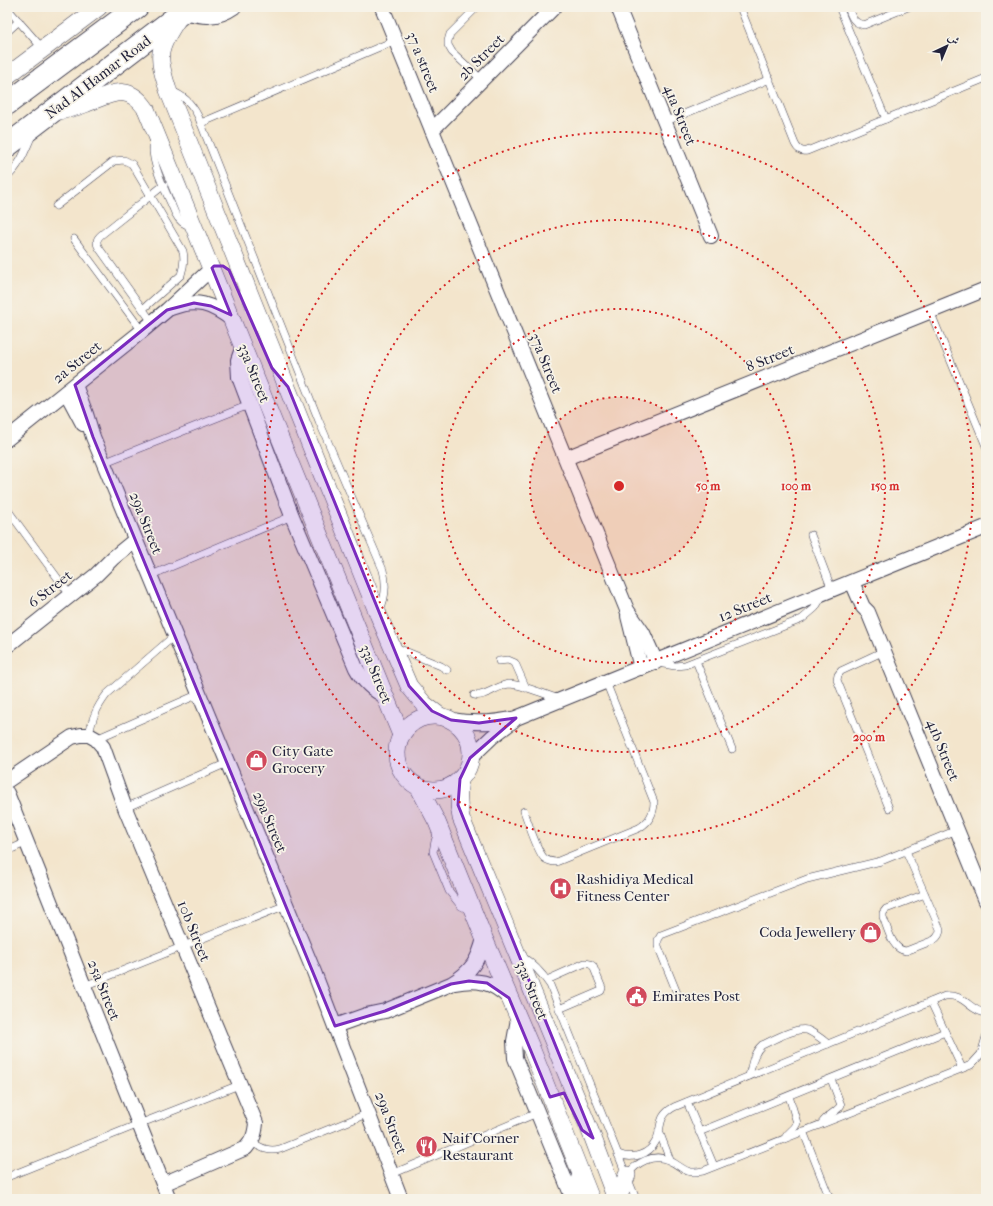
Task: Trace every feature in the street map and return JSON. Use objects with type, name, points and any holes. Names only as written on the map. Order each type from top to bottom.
[{"type":"main road","points":[[7,104],[137,7]]},
{"type":"main road","name":"Nad Al Hamar Road","points":[[7,146],[185,11]]},
{"type":"street","points":[[7,76],[99,7]]},
{"type":"street","points":[[185,11],[197,16],[212,16],[227,12],[234,7]]},
{"type":"street","name":"37 a street","points":[[382,7],[432,130]]},
{"type":"street","name":"2b Street","points":[[432,130],[554,7]]},
{"type":"street","name":"41a Street","points":[[618,7],[711,236]]},
{"type":"street","name":"33a Street","points":[[185,11],[165,39],[161,54],[161,70],[168,90],[378,614],[409,686],[424,704],[446,718]]},
{"type":"street","name":"33a Street","points":[[44,119],[112,93],[125,93],[131,95],[142,103],[146,109],[401,735]]},
{"type":"street","name":"37a Street","points":[[432,130],[627,610],[642,633],[656,662]]},
{"type":"street","points":[[212,268],[219,265],[229,270],[272,368],[288,387]]},
{"type":"street","name":"2a Street","points":[[7,439],[71,389],[167,310],[212,268]]},
{"type":"street","name":"8 Street","points":[[566,458],[986,288]]},
{"type":"street","name":"2a Street","points":[[167,310],[186,303],[203,303],[218,309],[233,320]]},
{"type":"street","points":[[243,346],[237,369],[239,378],[292,516],[356,668],[369,686],[377,693],[385,696]]},
{"type":"street","name":"29a Street","points":[[71,389],[86,414],[103,463],[149,576],[286,905],[369,1113],[400,1199]]},
{"type":"street","name":"12 Street","points":[[446,718],[479,723],[493,723],[516,718],[986,527]]},
{"type":"street","name":"6 Street","points":[[7,646],[96,574],[113,558],[137,545]]},
{"type":"street","name":"41b Street","points":[[856,580],[869,602],[868,612],[986,901]]},
{"type":"street","name":"37a Street","points":[[627,610],[631,632],[641,668]]},
{"type":"street","points":[[428,716],[446,718],[457,724],[465,733],[470,745],[470,758],[465,772],[454,784],[440,789],[425,789],[407,778],[398,761],[397,748],[401,735],[408,726],[417,720],[428,716]]},
{"type":"street","name":"12 Street","points":[[470,758],[492,737],[516,718]]},
{"type":"street","points":[[7,781],[72,738],[81,735],[93,737]]},
{"type":"street","name":"10b Street","points":[[93,737],[103,747],[125,808],[256,1123],[252,1142]]},
{"type":"street","name":"33a Street","points":[[460,779],[458,805],[461,818],[617,1199]]},
{"type":"street","name":"33a Street","points":[[418,786],[440,830],[509,998],[530,1045],[591,1199]]},
{"type":"street","name":"25a Street","points":[[7,793],[84,986],[164,1194]]},
{"type":"street","points":[[451,984],[467,973],[474,965],[484,938]]},
{"type":"street","points":[[337,1031],[366,1015],[384,1011],[451,984],[469,981],[487,983],[509,998]]},
{"type":"street","name":"33a Street","points":[[518,1019],[514,1041],[514,1052],[518,1065],[574,1199]]},
{"type":"street","points":[[550,1097],[560,1094],[566,1096],[582,1130],[588,1136],[593,1138]]},
{"type":"street","points":[[164,1194],[238,1151],[246,1148],[252,1142]]},
{"type":"street","points":[[574,1199],[581,1173]]},
{"type":"street","points":[[617,1199],[627,1175]]},
{"type":"lane","points":[[477,7],[450,34],[448,45],[452,52],[482,80]]},
{"type":"lane","points":[[740,7],[796,147],[801,150],[807,151],[986,78]]},
{"type":"lane","points":[[839,7],[886,119]]},
{"type":"lane","points":[[848,7],[854,21],[858,24],[864,25],[908,7]]},
{"type":"lane","points":[[7,8],[43,49]]},
{"type":"lane","points":[[7,32],[19,21]]},
{"type":"lane","points":[[201,123],[396,40]]},
{"type":"lane","points":[[664,122],[770,79]]},
{"type":"lane","points":[[168,90],[176,93],[189,102],[194,108],[201,123],[316,414],[382,570],[385,579],[385,597],[378,614]]},
{"type":"lane","points":[[7,177],[16,169],[44,119]]},
{"type":"lane","points":[[156,131],[152,156],[178,219],[182,223],[195,228]]},
{"type":"lane","points":[[56,206],[110,164],[119,160],[124,160],[132,164],[183,250],[185,259],[181,275],[143,309]]},
{"type":"lane","points":[[147,326],[143,309],[99,248],[97,241],[101,235],[164,185]]},
{"type":"lane","points":[[74,239],[147,326]]},
{"type":"lane","points":[[930,311],[986,446]]},
{"type":"lane","points":[[103,463],[249,405]]},
{"type":"lane","points":[[7,509],[70,595]]},
{"type":"lane","points":[[149,576],[292,516]]},
{"type":"lane","points":[[656,662],[680,666],[802,619],[815,608],[828,592],[811,535]]},
{"type":"lane","points":[[174,636],[107,694],[99,704],[94,714],[93,737],[198,694]]},
{"type":"lane","points":[[392,646],[441,666],[447,670]]},
{"type":"lane","points":[[884,651],[840,671],[837,680],[889,808]]},
{"type":"lane","points":[[499,661],[508,660],[515,663],[526,688]]},
{"type":"lane","points":[[696,661],[732,749]]},
{"type":"lane","points":[[524,811],[541,853],[551,862],[556,862],[639,828],[651,817],[654,802],[606,682]]},
{"type":"lane","points":[[474,695],[479,696],[505,684],[514,684],[562,700]]},
{"type":"lane","points":[[125,808],[227,763]]},
{"type":"lane","points":[[678,998],[658,946],[658,940],[662,935],[807,878],[881,861],[957,830]]},
{"type":"lane","points":[[7,851],[27,842]]},
{"type":"lane","points":[[906,851],[940,929],[939,935],[934,940],[903,951],[894,944],[883,918],[883,913],[886,909],[924,894]]},
{"type":"lane","points":[[84,986],[286,905]]},
{"type":"lane","points":[[517,954],[531,962],[547,980],[636,1199]]},
{"type":"lane","points":[[547,980],[585,963],[593,966],[602,988],[601,991],[559,1009]]},
{"type":"lane","points":[[618,1154],[632,1157],[642,1154],[653,1145],[658,1135],[661,1120],[666,1112],[674,1107],[945,996],[954,995],[964,999],[977,1010],[986,1012]]},
{"type":"lane","points":[[931,1002],[962,1068]]},
{"type":"lane","points":[[748,1076],[754,1056],[762,1045],[797,1030],[809,1031],[828,1044]]},
{"type":"lane","points":[[699,1132],[945,1032]]},
{"type":"lane","points":[[658,1129],[670,1160],[679,1168],[691,1172],[703,1171],[971,1065],[983,1049],[986,1037]]},
{"type":"lane","points":[[822,1123],[841,1105],[831,1079]]},
{"type":"lane","points":[[7,1177],[239,1085]]},
{"type":"lane","points":[[785,1138],[788,1132],[796,1127],[797,1123],[788,1096]]},
{"type":"lane","points":[[687,1102],[714,1166]]},
{"type":"lane","points":[[252,1142],[265,1150],[272,1151],[369,1113]]},
{"type":"lane","points":[[392,1174],[537,1113]]},
{"type":"lane","points":[[803,1131],[830,1199]]},
{"type":"lane","points":[[627,1175],[635,1166],[648,1160],[661,1158],[670,1160]]},
{"type":"highlighted area","points":[[214,266],[223,266],[229,270],[272,368],[288,387],[409,686],[432,711],[451,720],[479,723],[516,718],[470,758],[460,779],[458,805],[593,1138],[582,1130],[564,1093],[550,1097],[509,998],[487,983],[469,981],[451,984],[385,1011],[335,1026],[93,437],[75,385],[167,310],[194,303],[211,306],[231,315],[212,268]]},
{"type":"place","name":"City Gate Grocery","points":[[256,760]]},
{"type":"place","name":"Rashidiya Medical Fitness Center","points":[[561,888]]},
{"type":"place","name":"Coda Jewellery","points":[[871,932]]},
{"type":"place","name":"Emirates Post","points":[[636,996]]},
{"type":"place","name":"Naif Corner Restaurant","points":[[427,1147]]}]
